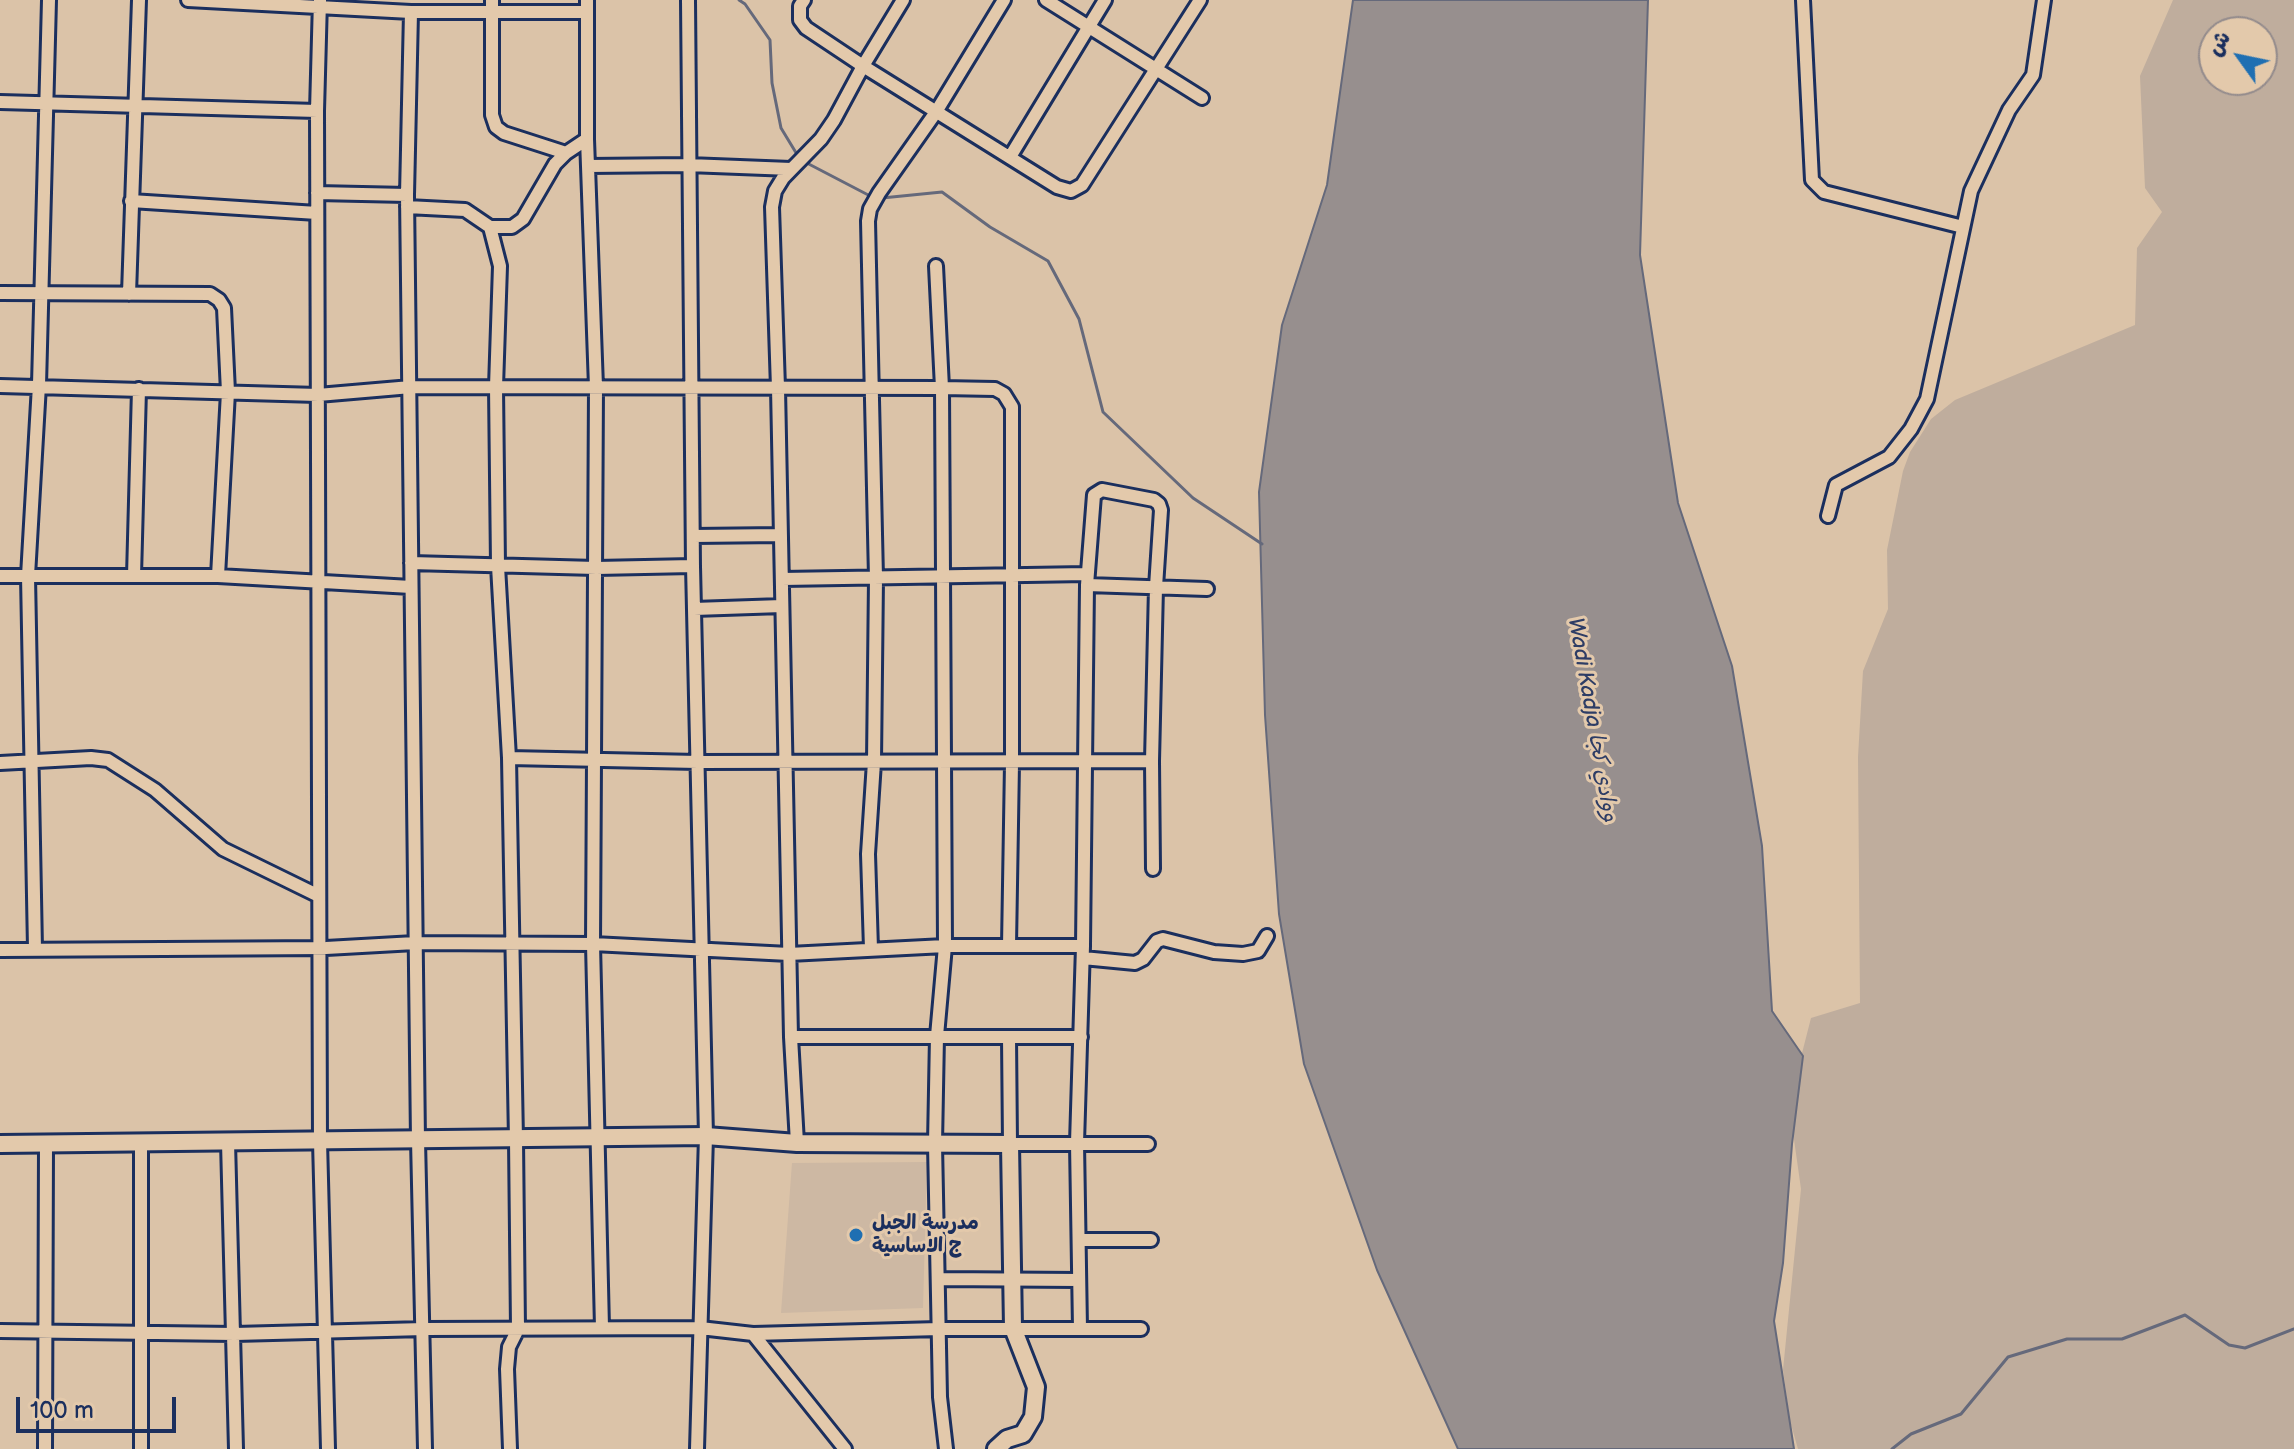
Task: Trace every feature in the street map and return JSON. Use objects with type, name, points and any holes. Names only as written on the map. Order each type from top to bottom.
[{"type":"main road","points":[[0,1144],[706,1136],[797,1143],[1010,1144],[1013,1328],[1036,1387],[1033,1417],[1023,1434],[1007,1439],[996,1449]]},
{"type":"street","points":[[35,949],[28,576],[39,385],[49,0]]},
{"type":"street","points":[[129,294],[139,0]]},
{"type":"street","points":[[188,0],[320,4],[411,12],[492,6],[587,6],[587,139],[596,387],[593,944],[602,1328]]},
{"type":"street","points":[[688,0],[693,566],[706,1136],[697,1449]]},
{"type":"street","points":[[804,0],[800,6],[800,20],[806,28],[1057,187],[1071,191],[1082,185],[1200,0]]},
{"type":"street","points":[[797,1143],[791,1037],[772,207],[775,191],[834,120],[903,0]]},
{"type":"street","points":[[871,949],[868,854],[874,762],[876,578],[868,221],[870,209],[936,112],[1004,0]]},
{"type":"street","points":[[1046,0],[1202,98]]},
{"type":"street","points":[[1010,157],[1105,0]]},
{"type":"street","points":[[1803,0],[1812,180],[1824,192],[1963,227]]},
{"type":"street","points":[[1828,516],[1836,485],[1889,457],[1911,429],[1927,399],[1971,191],[2009,110],[2033,75],[2044,0]]},
{"type":"street","points":[[320,4],[317,111],[320,1141],[328,1449]]},
{"type":"street","points":[[492,6],[492,115],[496,127],[504,133],[566,153]]},
{"type":"street","points":[[411,12],[407,201],[415,943],[425,1449]]},
{"type":"street","points":[[0,102],[317,111]]},
{"type":"street","points":[[317,193],[449,207],[465,210],[490,227],[512,227],[523,219],[555,164],[587,139]]},
{"type":"street","points":[[588,166],[688,165],[791,169]]},
{"type":"street","points":[[131,201],[317,213]]},
{"type":"street","points":[[490,227],[500,266],[496,387],[498,566],[509,758],[513,945],[518,1329],[509,1347],[507,1369],[510,1449]]},
{"type":"street","points":[[936,266],[942,388],[945,946],[937,1036],[935,1144],[940,1397],[946,1449]]},
{"type":"street","points":[[0,293],[210,294],[219,300],[224,308],[228,392],[218,576]]},
{"type":"street","points":[[0,386],[318,395],[411,387],[995,389],[1009,398],[1012,407],[1009,946]]},
{"type":"street","points":[[134,576],[139,389]]},
{"type":"street","points":[[1080,1329],[1077,1143],[1083,952],[1087,579],[1094,495],[1102,490],[1154,500],[1159,504],[1152,761],[1153,869]]},
{"type":"street","points":[[693,536],[781,535]]},
{"type":"street","points":[[411,563],[596,568],[693,566]]},
{"type":"street","points":[[0,576],[218,576],[411,587]]},
{"type":"street","points":[[782,579],[1012,576],[1207,589]]},
{"type":"street","points":[[694,609],[782,606]]},
{"type":"street","points":[[0,763],[91,758],[108,760],[155,790],[223,849],[319,896]]},
{"type":"street","points":[[509,758],[698,762],[1152,761]]},
{"type":"street","points":[[0,950],[319,948],[415,943],[593,944],[789,954],[1009,946],[1083,952],[1135,963],[1163,939],[1214,952],[1243,954],[1258,951],[1267,936]]},
{"type":"street","points":[[791,1037],[1081,1037]]},
{"type":"street","points":[[1009,1037],[1010,1144],[1148,1144]]},
{"type":"street","points":[[228,1142],[236,1449]]},
{"type":"street","points":[[141,1143],[141,1449]]},
{"type":"street","points":[[45,1449],[46,1145]]},
{"type":"street","points":[[1079,1240],[1151,1240]]},
{"type":"street","points":[[938,1279],[1079,1280]]},
{"type":"street","points":[[0,1331],[235,1334],[424,1329],[700,1328],[753,1334],[1013,1328],[1141,1329]]},
{"type":"street","points":[[753,1334],[845,1449]]},
{"type":"shaded area","points":[[2173,0],[2294,0],[2294,1449],[1798,1449],[1790,1421],[1783,1370],[1801,1189],[1789,1104],[1811,1018],[1860,1003],[1858,757],[1863,671],[1888,609],[1887,550],[1903,471],[1910,452],[1931,419],[1955,400],[2135,325],[2137,248],[2162,212],[2145,188],[2140,76]]},
{"type":"shaded area","name":"مدرسة الجبل ج الاساسية","points":[[927,1162],[923,1308],[781,1313],[792,1163]]},
{"type":"water","name":"Wadi Kadja ووادي كجا","points":[[1353,0],[1648,0],[1640,255],[1678,503],[1732,666],[1762,846],[1772,1011],[1803,1056],[1792,1144],[1783,1263],[1774,1321],[1794,1449],[1458,1449],[1377,1270],[1304,1064],[1279,914],[1265,715],[1259,492],[1282,325],[1327,185]]},
{"type":"waterway","points":[[739,0],[770,40],[772,83],[781,128],[798,156]]},
{"type":"waterway","points":[[803,161],[874,198]]},
{"type":"waterway","points":[[882,198],[942,192],[990,227],[1048,261],[1079,319],[1103,412],[1193,498],[1262,544]]},
{"type":"waterway","points":[[1892,1449],[1911,1434],[1961,1414],[2008,1357],[2067,1339],[2122,1339],[2185,1315],[2229,1345],[2245,1348],[2294,1329]]},
{"type":"place","name":"مدرسة الجبل ج الاساسية","points":[[856,1235]]}]
